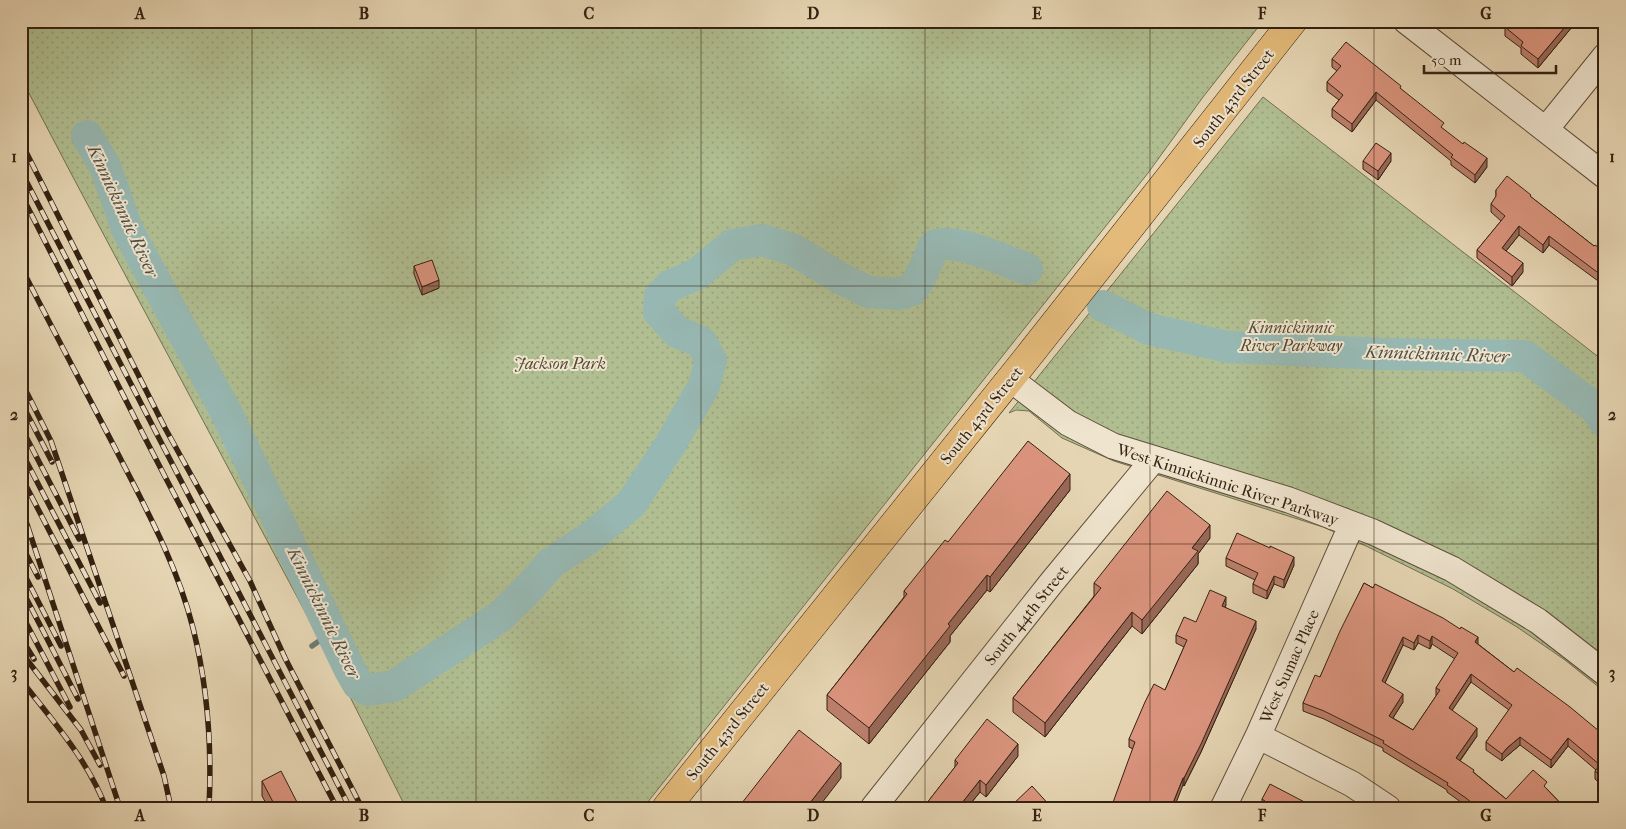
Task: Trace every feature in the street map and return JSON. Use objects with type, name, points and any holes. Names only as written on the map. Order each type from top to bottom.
[{"type":"main road","name":"South 43rd Street","points":[[666,808],[1089,280],[1293,21]]},
{"type":"street","points":[[1406,21],[1605,176]]},
{"type":"street","points":[[1546,129],[1605,56]]},
{"type":"street","name":"West Kinnickinnic River Parkway","points":[[1010,378],[1068,422],[1091,436],[1113,446],[1153,460],[1289,500],[1352,524],[1452,569],[1538,621],[1605,673]]},
{"type":"street","name":"South 44th Street","points":[[873,808],[1052,582],[1153,460]]},
{"type":"street","name":"West Sumac Place","points":[[1223,808],[1258,736],[1352,524]]},
{"type":"street","points":[[1258,736],[1352,784],[1388,808]]},
{"type":"green space","name":"Jackson Park","points":[[21,21],[1263,21],[1203,97],[1148,173],[643,808],[406,808],[342,681],[21,78]]},
{"type":"green space","name":"Kinnickinnic River Parkway","points":[[1263,97],[1605,362],[1605,692],[1565,660],[1517,627],[1453,589],[1366,546],[1323,527],[1114,461],[1062,438],[1029,411],[1016,410],[1009,413]]},
{"type":"building","points":[[1510,21],[1523,21],[1532,28],[1538,21],[1570,21],[1538,59],[1521,46],[1523,42],[1505,27]]},
{"type":"building","points":[[1346,42],[1444,123],[1441,127],[1463,144],[1464,142],[1487,158],[1475,175],[1451,157],[1453,155],[1376,92],[1352,124],[1332,109],[1343,95],[1327,82],[1341,66],[1332,59]]},
{"type":"building","points":[[1376,143],[1391,153],[1378,171],[1363,161]]},
{"type":"building","points":[[1507,176],[1594,246],[1605,252],[1605,278],[1549,236],[1543,245],[1519,226],[1502,248],[1523,263],[1512,277],[1477,250],[1505,216],[1491,204],[1496,196],[1496,190]]},
{"type":"building","points":[[432,260],[439,280],[422,287],[414,266]]},
{"type":"building","points":[[1028,441],[1070,474],[990,577],[987,575],[948,624],[950,626],[869,728],[827,695],[907,594],[904,591],[945,540],[948,542]]},
{"type":"building","points":[[1167,491],[1210,525],[1192,548],[1198,551],[1142,620],[1132,612],[1045,723],[1013,698],[1101,588],[1094,583]]},
{"type":"building","points":[[1237,533],[1294,557],[1284,580],[1274,576],[1267,591],[1253,584],[1258,573],[1226,558]]},
{"type":"building","points":[[1364,583],[1373,588],[1375,584],[1443,618],[1460,629],[1461,627],[1478,637],[1475,642],[1514,672],[1517,668],[1570,707],[1605,736],[1605,780],[1595,771],[1600,765],[1568,738],[1551,760],[1520,737],[1502,754],[1486,742],[1512,705],[1471,674],[1449,708],[1477,728],[1456,758],[1474,770],[1473,772],[1506,799],[1533,770],[1547,782],[1544,786],[1565,808],[1478,808],[1447,785],[1448,783],[1383,743],[1384,741],[1324,711],[1303,703],[1315,675],[1320,677]],"holes":[[[1418,635],[1430,641],[1432,636],[1458,653],[1436,688],[1440,690],[1413,730],[1389,716],[1403,694],[1382,681],[1403,637],[1414,643]]]},
{"type":"building","points":[[1210,590],[1226,597],[1222,606],[1256,621],[1201,744],[1183,778],[1171,808],[1111,808],[1135,742],[1129,739],[1145,702],[1154,684],[1165,690],[1187,640],[1176,635],[1184,617],[1196,622]]},
{"type":"building","points":[[987,719],[1018,744],[986,785],[980,780],[958,808],[923,808],[958,763],[955,760]]},
{"type":"building","points":[[799,730],[841,763],[806,808],[738,808]]},
{"type":"building","points":[[281,771],[300,808],[262,808],[273,802],[262,781]]},
{"type":"building","points":[[1270,784],[1316,808],[1267,808],[1263,806],[1265,801],[1262,799]]},
{"type":"building","points":[[1032,786],[1052,808],[1009,808]]},
{"type":"waterway","name":"Kinnickinnic River","points":[[87,136],[105,166],[127,229],[227,414],[350,670],[358,684],[368,690],[394,686],[501,616],[551,563],[592,536],[631,504],[670,445],[704,386],[711,360],[701,342],[677,332],[659,312],[660,296],[670,286],[697,274],[732,245],[762,240],[794,250],[840,278],[868,292],[898,294],[912,290],[920,278],[934,246],[943,244],[967,247],[1027,269]]},
{"type":"waterway","name":"Kinnickinnic River","points":[[1103,306],[1149,329],[1228,347],[1383,354],[1525,356],[1595,408],[1605,422]]},
{"type":"waterway","points":[[312,646],[332,632]]},
{"type":"railway","points":[[21,142],[165,428],[250,581],[285,658],[362,808]]},
{"type":"railway","points":[[21,171],[350,808]]},
{"type":"railway","points":[[21,194],[337,808]]},
{"type":"railway","points":[[21,267],[149,514],[169,558],[186,604],[198,650],[208,718],[209,808]]},
{"type":"railway","points":[[21,381],[51,441],[164,776],[171,808]]},
{"type":"railway","points":[[21,402],[52,462]]},
{"type":"railway","points":[[21,427],[79,539]]},
{"type":"railway","points":[[21,451],[100,603]]},
{"type":"railway","points":[[21,476],[124,676]]},
{"type":"railway","points":[[21,506],[120,808]]},
{"type":"railway","points":[[21,544],[38,577]]},
{"type":"railway","points":[[21,568],[61,646]]},
{"type":"railway","points":[[21,588],[78,699]]},
{"type":"railway","points":[[21,613],[70,707]]},
{"type":"railway","points":[[21,638],[34,659]]},
{"type":"railway","points":[[21,652],[81,730],[100,765]]},
{"type":"railway","points":[[21,680],[57,725],[79,757],[106,808]]}]
